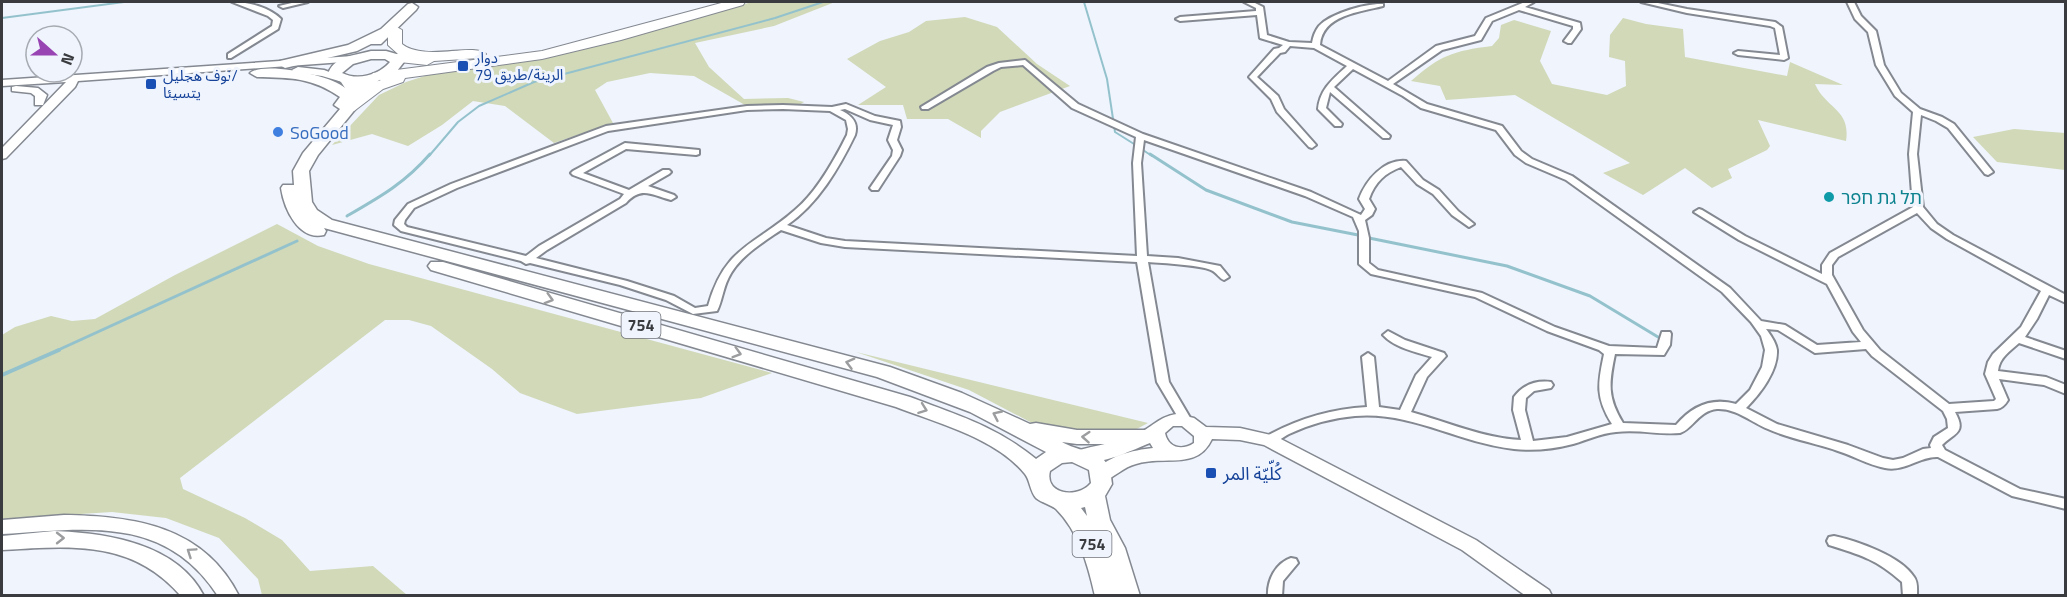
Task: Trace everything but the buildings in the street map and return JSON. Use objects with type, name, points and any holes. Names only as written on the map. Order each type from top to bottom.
[{"type":"highway","points":[[392,57],[419,61],[527,47],[585,35],[702,2]]},
{"type":"highway","points":[[377,76],[433,71],[570,49],[738,2]]},
{"type":"highway","points":[[390,31],[395,45],[408,54],[432,56],[482,53]]},
{"type":"highway","points":[[346,105],[378,86],[433,71]]},
{"type":"main road","points":[[346,105],[352,88],[335,73],[336,69],[356,58],[390,31],[413,4]]},
{"type":"main road","points":[[390,31],[383,46],[392,57]]},
{"type":"main road","points":[[285,64],[352,48],[390,31]]},
{"type":"main road","points":[[356,58],[377,54],[392,57]]},
{"type":"main road","name":"754","points":[[392,57],[397,62],[394,67],[377,76],[316,133],[291,174],[289,188],[292,205],[296,216],[306,225],[324,233],[903,402],[978,430],[1010,449],[1039,473],[1038,481],[1042,489],[1061,500],[1081,522],[1089,538],[1107,596]]},
{"type":"main road","points":[[257,73],[299,76],[326,82],[343,92],[346,105]]},
{"type":"main road","points":[[343,79],[377,76]]},
{"type":"main road","name":"754","points":[[346,105],[311,153],[299,177],[304,202],[311,213],[326,223],[883,372],[969,403],[1022,427],[1074,455],[1095,463],[1099,520],[1113,548],[1128,596]]},
{"type":"main road","points":[[1022,427],[1077,437],[1151,434]]},
{"type":"main road","points":[[1039,473],[1050,459],[1074,455]]},
{"type":"main road","points":[[1061,500],[1079,501],[1098,485]]},
{"type":"street","points":[[231,56],[275,27],[277,23],[277,19],[271,14],[236,2]]},
{"type":"street","points":[[283,6],[304,2]]},
{"type":"street","points":[[1248,2],[1257,5],[1261,13],[1263,36],[1288,44],[1316,46],[1437,112],[1498,128],[1518,153],[1529,161],[1569,178],[1726,290],[1758,324],[1771,350],[1768,367],[1755,392],[1738,409]]},
{"type":"street","points":[[1387,85],[1439,48],[1478,38],[1489,20],[1530,2]]},
{"type":"street","points":[[1645,2],[1772,24],[1778,27],[1784,58],[1738,53]]},
{"type":"street","points":[[1851,2],[1858,17],[1872,31],[1880,64],[1898,94],[1917,111],[1951,126],[1988,172]]},
{"type":"street","points":[[1316,46],[1315,37],[1318,29],[1328,22],[1381,5]]},
{"type":"street","points":[[1518,7],[1577,25],[1568,41]]},
{"type":"street","points":[[1180,19],[1261,13]]},
{"type":"street","points":[[1288,44],[1282,50],[1277,51],[1253,76],[1254,80],[1275,98],[1280,110],[1312,145]]},
{"type":"street","points":[[84,80],[356,58]]},
{"type":"street","points":[[925,107],[990,69],[999,65],[1025,62],[1075,106],[1140,136],[1308,194],[1361,219]]},
{"type":"street","points":[[1338,124],[1322,109],[1324,93],[1353,65]]},
{"type":"street","points":[[84,81],[112,82],[310,71],[343,79]]},
{"type":"street","points":[[2,83],[24,82]]},
{"type":"street","points":[[55,101],[75,90],[112,82]]},
{"type":"street","points":[[7,89],[63,84]]},
{"type":"street","points":[[2,155],[69,84]]},
{"type":"street","points":[[2,140],[57,86]]},
{"type":"street","points":[[1329,87],[1386,136]]},
{"type":"street","points":[[7,89],[38,92],[41,95],[39,103]]},
{"type":"street","points":[[832,109],[840,106],[853,107],[873,118],[898,124],[891,138],[893,146],[898,150],[896,156],[875,188]]},
{"type":"street","points":[[747,108],[832,109],[852,121],[854,128],[849,140],[819,189],[800,211],[744,252],[730,267],[721,279],[713,309],[693,311],[670,298],[623,283],[526,261],[404,229],[399,225],[400,220],[411,206],[454,186],[606,129],[747,108]]},
{"type":"street","points":[[1917,111],[1913,154],[1918,208],[1934,226],[1950,237],[2066,300]]},
{"type":"street","points":[[1140,136],[1137,163],[1142,259],[1163,382],[1186,421]]},
{"type":"street","points":[[671,196],[647,189],[630,193],[576,172],[625,146],[696,152]]},
{"type":"street","points":[[1361,219],[1369,213],[1370,209],[1364,199],[1379,172],[1403,163],[1420,182],[1436,192],[1455,213],[1469,224]]},
{"type":"street","points":[[526,261],[543,248],[623,201],[630,193],[666,172]]},
{"type":"street","points":[[1918,208],[1834,255],[1827,265],[1827,275],[1858,332],[1876,353],[1947,408],[1955,427],[1952,434],[1938,440],[1936,445],[1940,453]]},
{"type":"street","points":[[1699,212],[1742,238],[1830,282]]},
{"type":"street","points":[[1361,219],[1364,236],[1364,264],[1368,269],[1478,295],[1551,329],[1608,350],[1660,352],[1666,334]]},
{"type":"street","points":[[780,226],[824,241],[845,244],[1200,263],[1216,268],[1224,277]]},
{"type":"street","points":[[2047,290],[2066,292]]},
{"type":"street","points":[[1947,408],[1997,405],[2002,399],[1991,374],[1995,358],[2022,333],[2047,290]]},
{"type":"street","points":[[1758,324],[1781,327],[1815,349],[1869,345]]},
{"type":"street","points":[[1388,335],[1401,343],[1440,356],[1422,375],[1412,392],[1404,414]]},
{"type":"street","points":[[2017,338],[2066,355]]},
{"type":"street","points":[[1608,350],[1610,353],[1603,394],[1606,406],[1620,427]]},
{"type":"street","points":[[1368,357],[1372,411]]},
{"type":"street","points":[[1991,374],[2046,381],[2066,390]]},
{"type":"street","points":[[1528,445],[1519,410],[1520,397],[1530,388],[1547,385]]},
{"type":"street","points":[[1269,440],[1290,428],[1331,416],[1372,411],[1404,414],[1491,440],[1528,445],[1564,441],[1620,427],[1667,431],[1680,429],[1689,417],[1706,408],[1719,405],[1738,409],[1771,426],[1889,464],[1922,457],[1927,452],[1940,453],[2017,493],[2066,504]]},
{"type":"street","points":[[1074,455],[1113,451],[1151,434],[1170,421],[1186,421],[1202,433],[1204,439],[1199,448],[1188,454],[1173,453],[1132,457],[1121,461],[1098,485]]},
{"type":"street","points":[[1202,433],[1240,434],[1269,440],[1469,545],[1542,596]]},
{"type":"street","points":[[1151,434],[1160,445],[1173,453]]},
{"type":"street","points":[[2,527],[57,521],[98,521],[148,532],[179,544],[195,554],[214,573],[229,596]]},
{"type":"street","points":[[2,543],[71,538],[112,544],[157,561],[182,579],[195,596]]},
{"type":"street","points":[[1834,541],[1855,545],[1892,564],[1909,579],[1910,596]]},
{"type":"street","points":[[1275,596],[1274,588],[1280,573],[1291,563]]},
{"type":"green space","points":[[752,2],[835,2],[774,26],[695,43],[709,67],[744,99],[788,98],[804,102],[799,105],[745,105],[694,76],[650,73],[607,82],[595,90],[613,123],[554,143],[505,106],[473,101],[442,125],[408,146],[372,134],[332,145],[379,95],[406,82],[431,74],[577,51]]},
{"type":"green space","points":[[965,17],[997,27],[1037,64],[1070,86],[1000,112],[981,131],[981,138],[948,119],[907,119],[903,105],[858,105],[886,87],[847,59],[880,41],[909,32],[926,21]]},
{"type":"green space","points":[[1623,18],[1683,29],[1685,57],[1787,76],[1790,62],[1843,85],[1815,84],[1845,122],[1846,141],[1758,120],[1770,146],[1767,150],[1728,169],[1732,178],[1712,188],[1685,168],[1643,195],[1603,173],[1630,163],[1515,95],[1446,100],[1440,86],[1411,81],[1431,65],[1457,52],[1492,46],[1499,38],[1501,25],[1514,20],[1551,31],[1540,61],[1552,84],[1607,95],[1626,86],[1625,61],[1609,57],[1610,35]]},
{"type":"green space","points":[[2014,129],[2065,133],[2065,170],[1997,162],[1973,137]]},
{"type":"green space","points":[[277,224],[318,246],[369,264],[772,373],[701,398],[577,414],[520,393],[492,369],[431,326],[409,320],[385,320],[180,478],[183,489],[245,518],[282,540],[310,571],[373,566],[407,595],[262,595],[258,579],[219,538],[166,518],[112,512],[2,519],[2,335],[15,327],[51,316],[72,321],[95,319],[175,275]]},
{"type":"green space","points":[[856,352],[1148,423],[1131,432],[1105,434],[1034,424],[969,390]]},
{"type":"waterway","points":[[2,18],[124,2]]},
{"type":"waterway","points":[[429,156],[458,122],[479,106],[534,82],[775,18],[823,2]]},
{"type":"waterway","points":[[1084,2],[1107,79],[1115,132],[1134,144]]},
{"type":"waterway","points":[[1143,150],[1152,156]]},
{"type":"waterway","points":[[347,216],[381,196],[430,154]]},
{"type":"waterway","points":[[1150,154],[1206,190],[1292,222],[1358,235]]},
{"type":"waterway","points":[[1369,238],[1507,266],[1590,296],[1658,337]]},
{"type":"waterway","points":[[56,351],[297,241]]},
{"type":"waterway","points":[[2,375],[59,350]]},
{"type":"place","name":"دوار الرينة/طريق 79","points":[[463,66]]},
{"type":"place","name":"نوف هجليل/ يتسيئا","points":[[151,84]]},
{"type":"place","name":"SoGood","points":[[278,132]]},
{"type":"place","name":"תל גת חפר","points":[[1829,197]]},
{"type":"place","name":"كُلّيّة المر","points":[[1211,473]]}]
